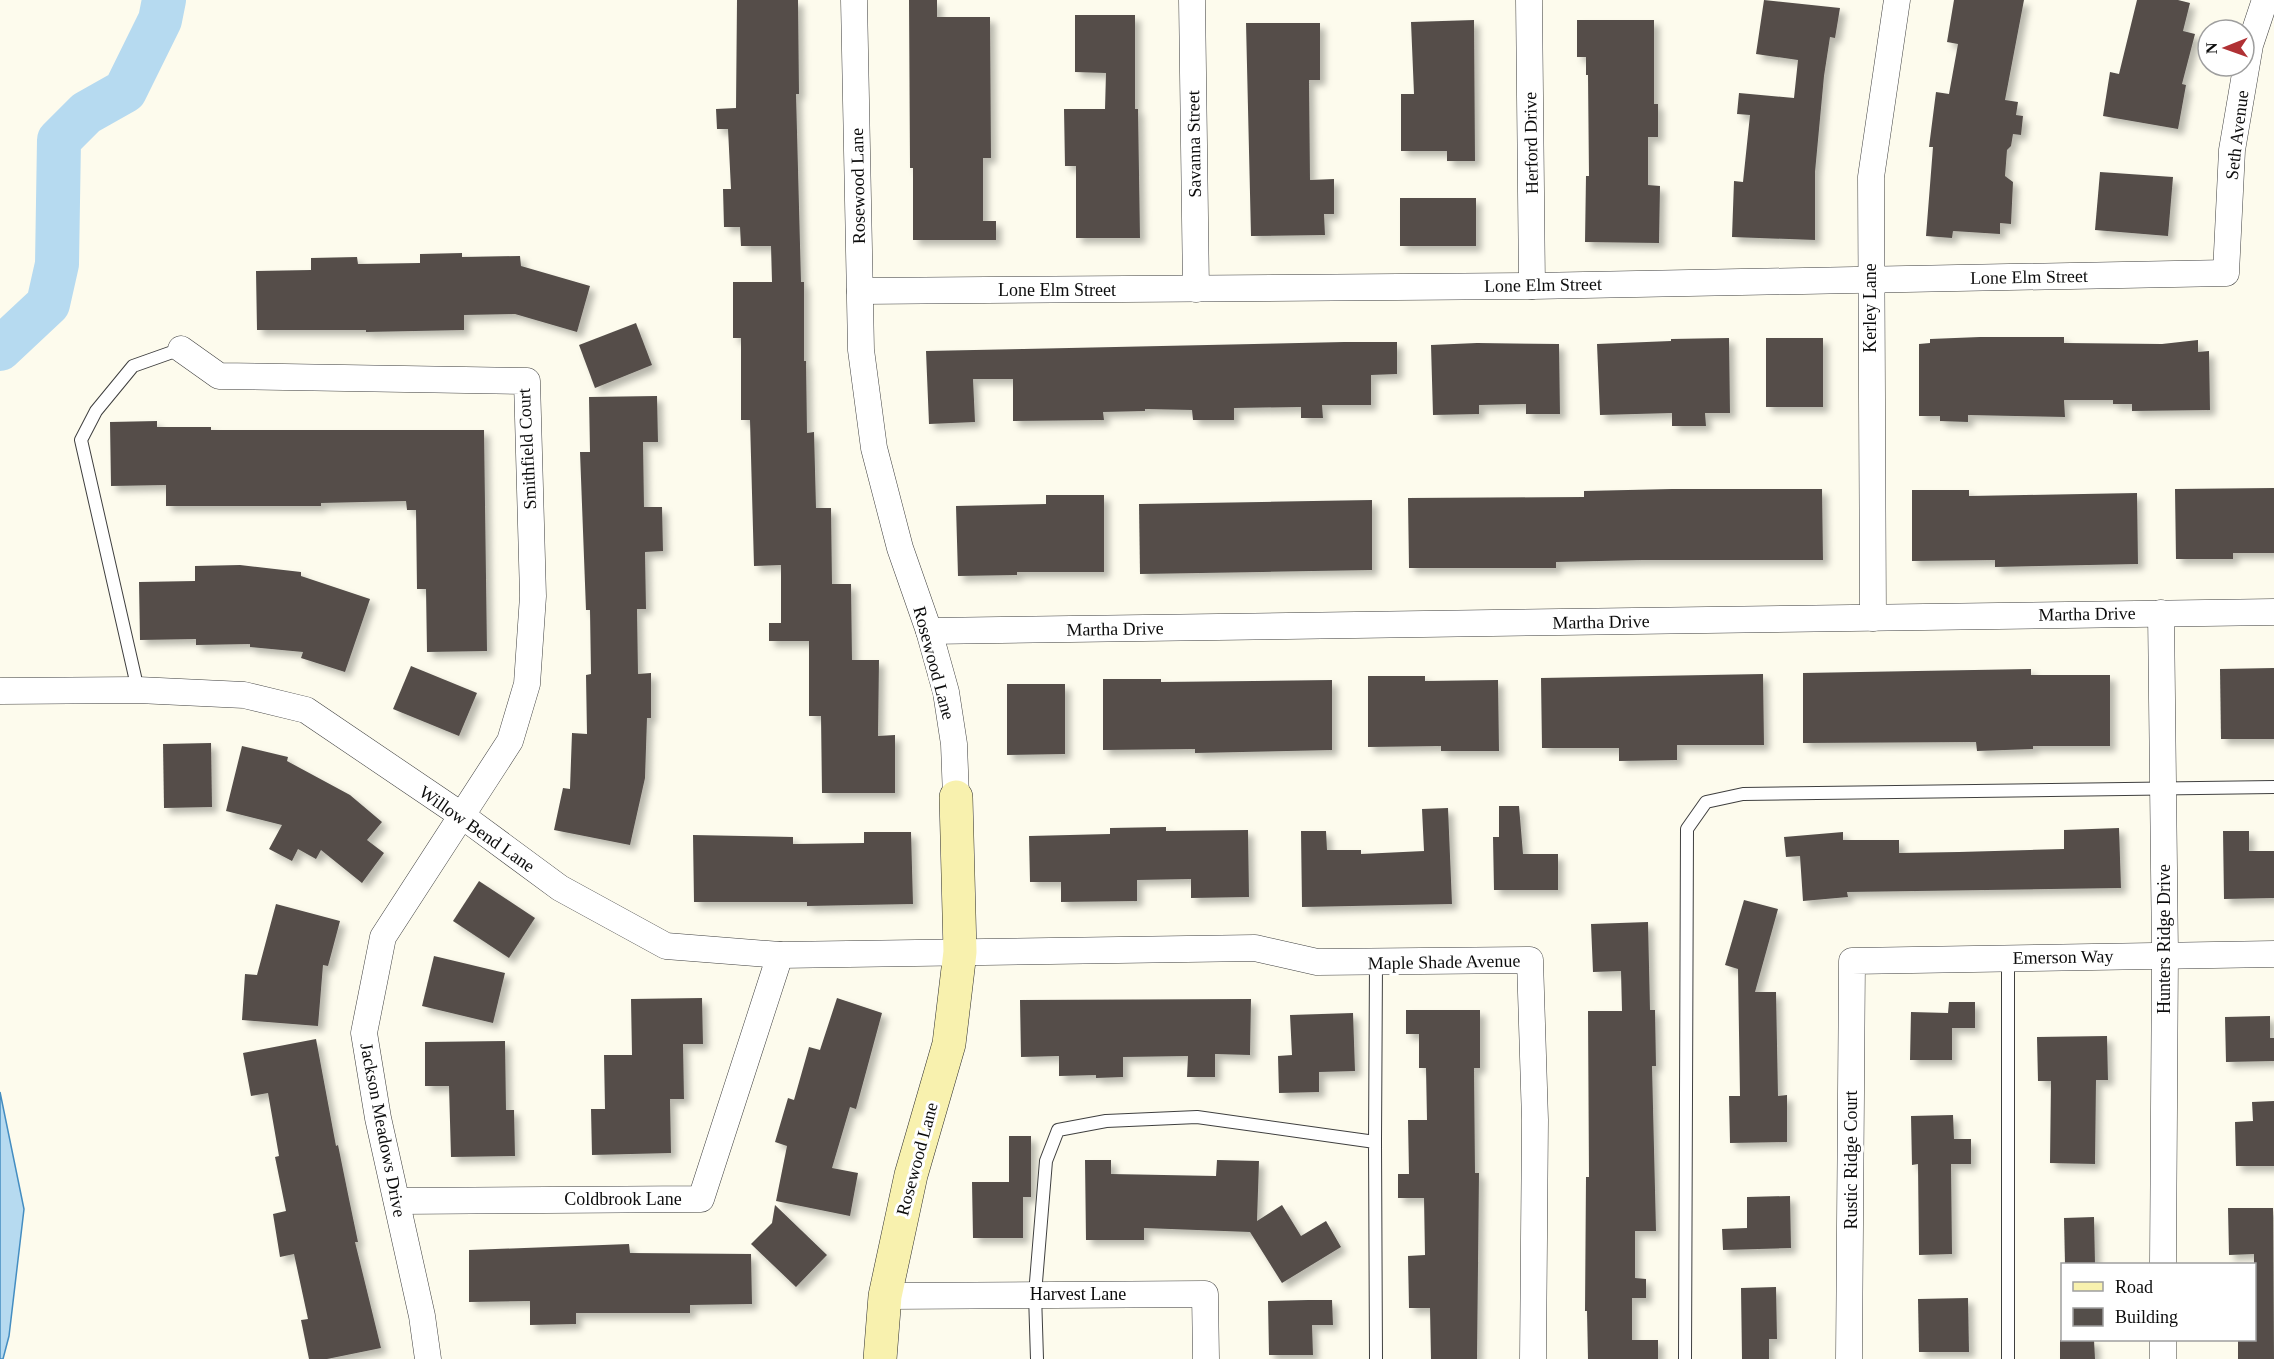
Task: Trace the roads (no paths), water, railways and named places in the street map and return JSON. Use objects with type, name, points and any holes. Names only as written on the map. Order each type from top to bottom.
[{"type":"street","name":"Rosewood Lane","points":[[854,0],[861,350],[874,448],[900,548],[929,631],[946,692],[954,744],[960,952],[949,1044],[911,1175],[885,1296],[880,1359]]},
{"type":"street","name":"Savanna Street","points":[[1192,0],[1196,289]]},
{"type":"street","name":"Herford Drive","points":[[1529,0],[1532,286]]},
{"type":"street","name":"Kerley Lane","points":[[1873,618],[1871,177],[1897,0]]},
{"type":"street","name":"Seth Avenue","points":[[2226,273],[2232,150],[2250,45],[2265,0]]},
{"type":"street","name":"Lone Elm Street","points":[[860,291],[1532,286],[2226,273]]},
{"type":"street","name":"Smithfield Court","points":[[181,348],[219,376],[527,381],[533,596],[527,684],[510,741],[460,815]]},
{"type":"street","name":"Martha Drive","points":[[929,631],[2274,612]]},
{"type":"street","name":"Hunters Ridge Drive","points":[[2161,613],[2165,954],[2163,1263]]},
{"type":"street","name":"Willow Bend Lane","points":[[0,691],[138,690],[244,694],[306,710],[460,815],[560,888],[666,946],[780,955],[960,952]]},
{"type":"street","name":"Jackson Meadows Drive","points":[[428,1359],[422,1316],[378,1118],[364,1033],[383,938],[460,815]]},
{"type":"street","name":"Maple Shade Avenue","points":[[960,952],[1255,948],[1317,962],[1530,960],[1535,1120],[1533,1359]]},
{"type":"street","name":"Emerson Way","points":[[1852,961],[2165,954],[2274,954]]},
{"type":"street","name":"Coldbrook Lane","points":[[397,1201],[701,1199],[780,955]]},
{"type":"street","name":"Rustic Ridge Court","points":[[1849,1359],[1852,961]]},
{"type":"street","name":"Harvest Lane","points":[[885,1296],[1205,1294],[1206,1359]]},
{"type":"street","points":[[2163,1341],[2163,1359]]},
{"type":"lane","points":[[138,690],[81,440],[96,411],[133,366],[181,348]]},
{"type":"lane","points":[[1685,1359],[1687,829],[1706,802],[1743,794],[2274,787]]},
{"type":"lane","points":[[2008,958],[2008,1359]]},
{"type":"lane","points":[[1376,963],[1376,1359]]},
{"type":"lane","points":[[1037,1359],[1035,1294],[1046,1161],[1058,1130],[1106,1121],[1197,1117],[1375,1142]]},
{"type":"water","points":[[0,1092],[24,1209],[9,1336],[3,1359],[0,1359]]},
{"type":"waterway","points":[[0,349],[48,304],[57,264],[59,140],[86,113],[125,91],[160,20],[164,0]]}]
